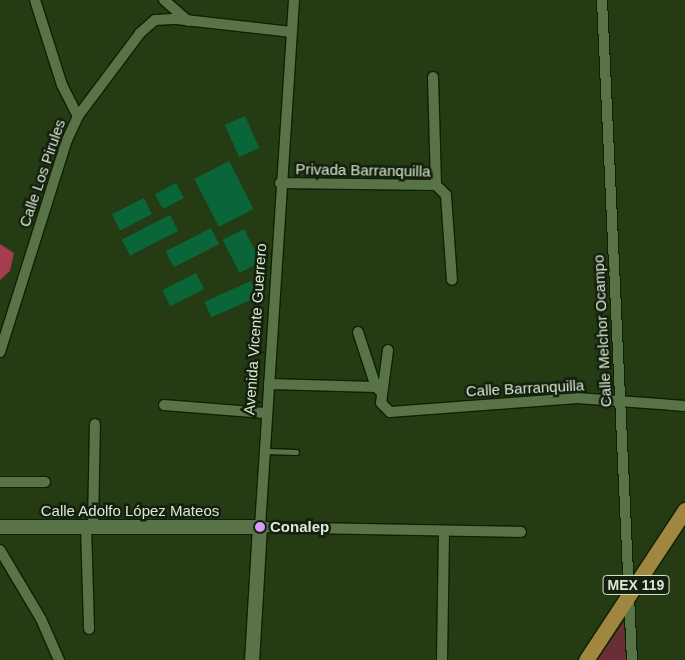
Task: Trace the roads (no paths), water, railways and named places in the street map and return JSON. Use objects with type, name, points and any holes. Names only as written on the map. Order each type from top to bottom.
[{"type":"main road","name":"MEX 119","points":[[586,660],[685,510]]},
{"type":"main road","name":"Calle Adolfo López Mateos","points":[[0,527],[260,528]]},
{"type":"main road","name":"Avenida Vicente Guerrero","points":[[252,660],[260,528]]},
{"type":"street","points":[[35,0],[62,86],[78,116]]},
{"type":"street","points":[[164,0],[191,23]]},
{"type":"street","name":"Avenida Vicente Guerrero","points":[[260,528],[266,451],[265,413],[269,384],[280,184],[294,0]]},
{"type":"street","name":"Calle Melchor Ocampo","points":[[602,0],[632,660]]},
{"type":"street","name":"Calle Los Pirules","points":[[0,352],[67,140],[78,116],[155,20],[291,32]]},
{"type":"street","points":[[433,77],[436,185]]},
{"type":"street","name":"Privada Barranquilla","points":[[280,184],[436,185],[446,195],[452,280]]},
{"type":"street","points":[[358,332],[379,390]]},
{"type":"street","points":[[379,390],[388,350]]},
{"type":"street","points":[[269,384],[379,390]]},
{"type":"street","name":"Calle Barranquilla","points":[[379,390],[381,403],[390,412],[577,398],[685,406]]},
{"type":"street","points":[[164,405],[265,413]]},
{"type":"street","points":[[89,629],[89,526],[95,424]]},
{"type":"street","points":[[0,482],[45,482]]},
{"type":"street","points":[[260,528],[521,532]]},
{"type":"street","points":[[442,660],[444,532]]},
{"type":"street","points":[[0,550],[42,619],[58,660]]},
{"type":"lane","points":[[266,451],[296,452]]},
{"type":"place","name":"Conalep","points":[[260,527]]}]
